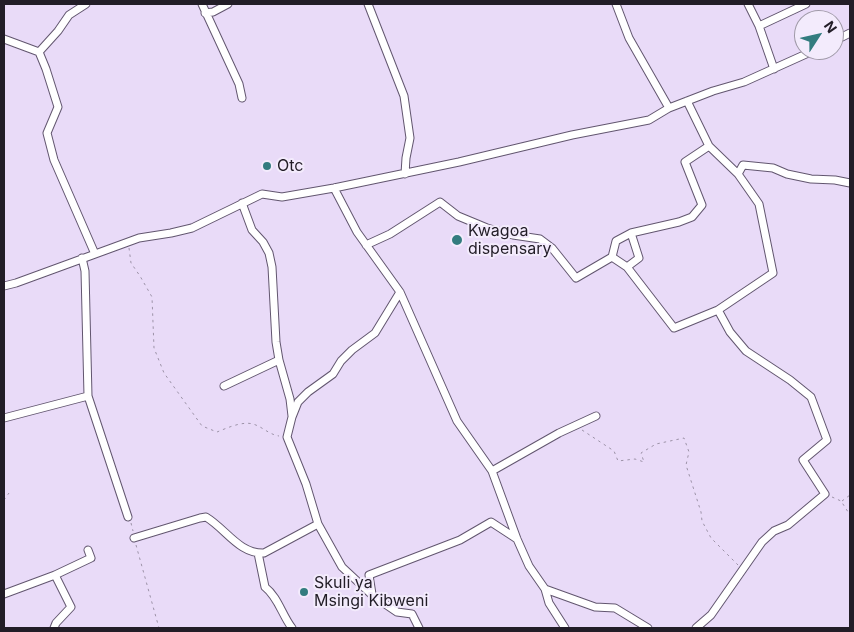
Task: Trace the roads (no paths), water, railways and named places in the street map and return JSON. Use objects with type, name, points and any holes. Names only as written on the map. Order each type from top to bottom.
[{"type":"street","points":[[39,52],[58,31],[69,15],[86,4]]},
{"type":"street","points":[[202,4],[239,84],[242,98]]},
{"type":"street","points":[[205,13],[213,12],[228,4]]},
{"type":"street","points":[[368,4],[404,96],[410,138],[405,174]]},
{"type":"street","points":[[616,4],[629,38],[669,108]]},
{"type":"street","points":[[748,4],[759,26],[774,69]]},
{"type":"street","points":[[759,26],[806,4]]},
{"type":"street","points":[[4,39],[39,52],[58,107],[47,134],[54,160],[95,254]]},
{"type":"street","points":[[4,286],[139,238],[171,234],[192,228],[262,194],[282,197],[334,188],[405,174],[572,135],[649,120],[669,108],[744,82],[794,60]]},
{"type":"street","points":[[612,257],[626,267],[674,328],[718,310],[773,273],[759,204],[738,174],[709,146],[687,101]]},
{"type":"street","points":[[366,246],[390,234],[440,202],[458,216],[487,228],[513,235],[540,239],[552,248],[576,278],[612,257],[616,241],[631,233],[680,222],[692,217],[702,205],[685,162],[709,146]]},
{"type":"street","points":[[738,174],[743,165],[759,166],[773,168],[787,174],[850,183]]},
{"type":"street","points":[[334,188],[366,246],[400,292],[457,421],[492,471],[529,566],[545,589],[549,603],[565,628]]},
{"type":"street","points":[[242,203],[252,230],[263,242],[269,253],[276,308],[276,342],[290,399],[292,417]]},
{"type":"street","points":[[626,267],[639,258],[631,233]]},
{"type":"street","points":[[82,258],[85,271],[88,396],[128,519]]},
{"type":"street","points":[[400,292],[375,333],[352,350],[333,374],[308,392],[298,402],[287,437],[306,484],[318,524],[342,567],[372,594],[397,612],[412,614],[419,628]]},
{"type":"street","points":[[696,628],[711,615],[762,542],[774,531],[788,525],[825,494],[803,460],[827,440],[811,397],[790,380],[746,352],[730,332],[718,310]]},
{"type":"street","points":[[224,386],[279,360]]},
{"type":"street","points":[[4,418],[88,396]]},
{"type":"street","points":[[492,471],[559,433],[578,426],[596,416]]},
{"type":"street","points":[[134,538],[206,517],[242,548],[258,554],[264,553],[318,524]]},
{"type":"street","points":[[372,594],[369,575],[460,540],[491,522],[517,539]]},
{"type":"street","points":[[4,594],[55,575],[91,558],[88,550]]},
{"type":"street","points":[[258,554],[265,587],[272,592],[284,618],[292,628]]},
{"type":"street","points":[[54,628],[56,623],[71,607],[55,575]]},
{"type":"street","points":[[545,589],[595,607],[615,608],[648,628]]},
{"type":"place","name":"Otc","points":[[267,166]]},
{"type":"place","name":"Kwagoa dispensary","points":[[457,240]]},
{"type":"place","name":"Skuli ya Msingi Kibweni","points":[[304,592]]}]
